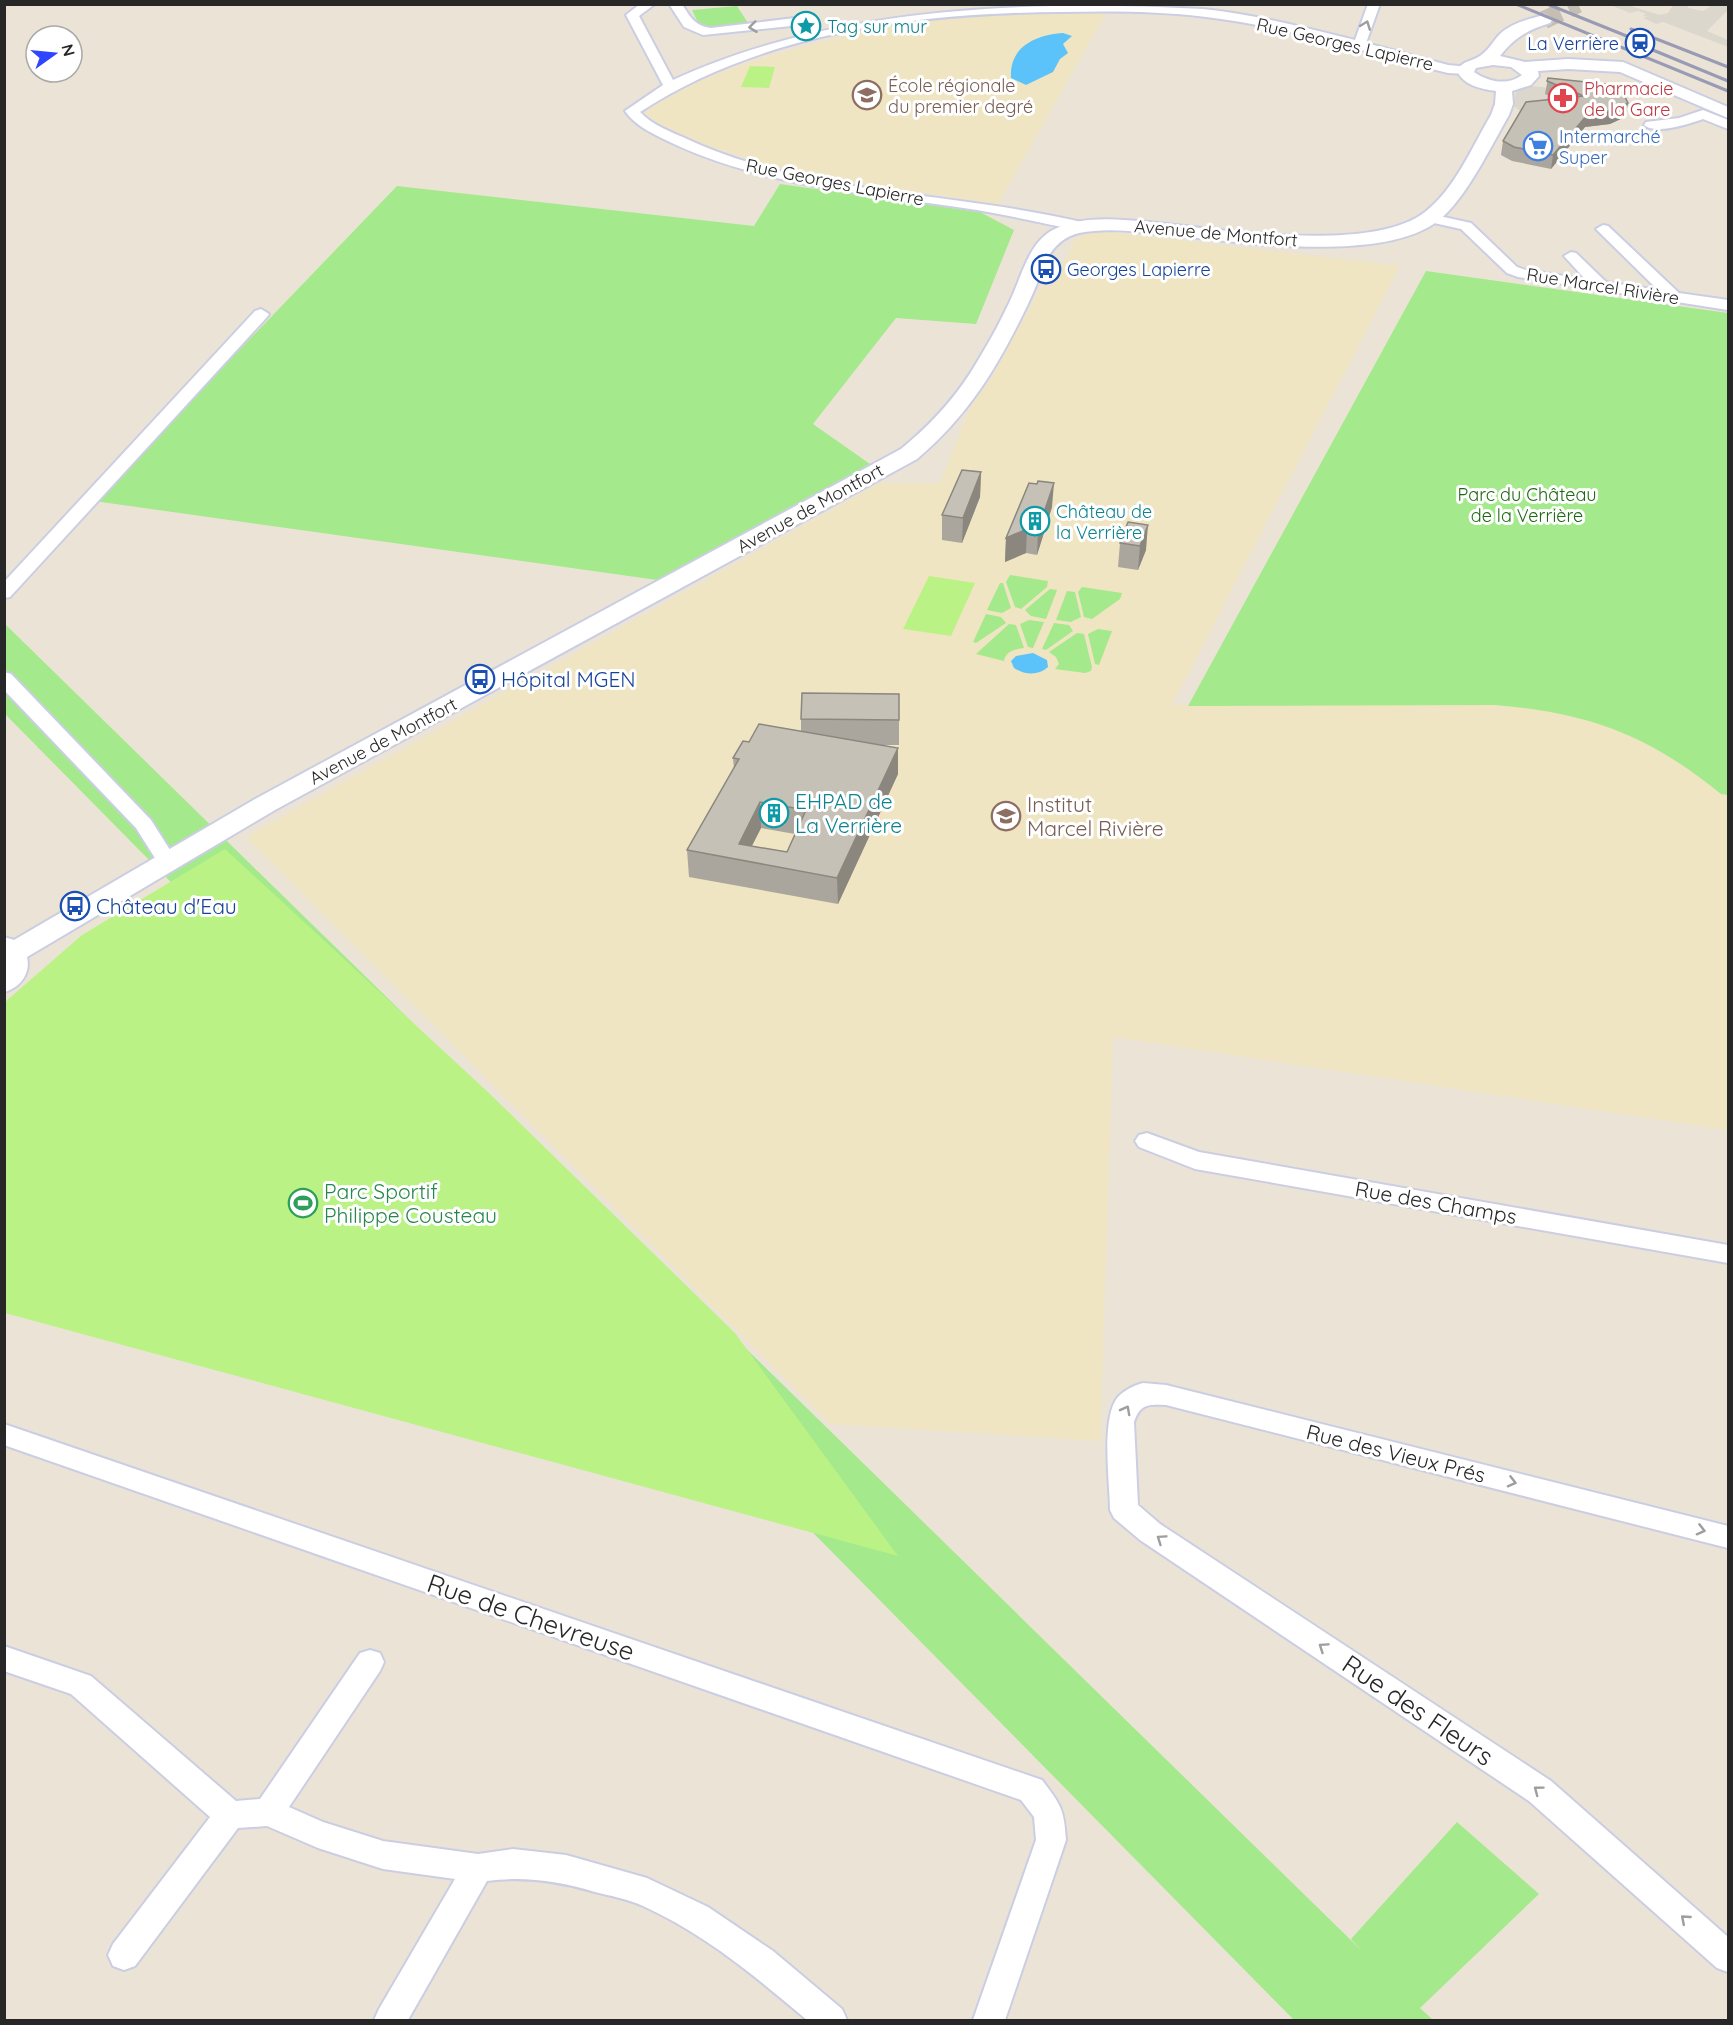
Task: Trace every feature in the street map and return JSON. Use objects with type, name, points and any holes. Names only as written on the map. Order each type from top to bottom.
[{"type":"street","points":[[649,4],[632,15],[670,86]]},
{"type":"street","points":[[675,4],[690,27],[696,31],[711,32],[811,20]]},
{"type":"street","points":[[798,4],[820,34]]},
{"type":"street","points":[[1359,46],[1374,4]]},
{"type":"street","name":"Rue Georges Lapierre","points":[[1084,227],[980,207],[810,181],[747,166],[684,144],[637,120],[632,111],[670,86],[759,51],[820,34],[919,15],[1004,6],[1201,9],[1254,17],[1448,69],[1465,70]]},
{"type":"street","points":[[1507,62],[1506,53],[1513,41],[1522,32],[1544,20],[1511,34],[1496,52],[1485,60],[1471,64],[1465,70],[1470,78],[1477,81],[1504,86],[1528,80],[1530,72],[1524,67]]},
{"type":"street","points":[[1485,60],[1507,62],[1524,67],[1568,63],[1615,65],[1630,70],[1720,115]]},
{"type":"street","name":"Avenue de Montfort","points":[[9,950],[64,925],[167,861],[266,804],[909,454],[930,437],[959,405],[1018,305],[1050,241],[1084,227],[1133,225],[1281,239],[1334,241],[1395,233],[1430,218],[1446,201],[1500,115],[1504,104],[1504,86]]},
{"type":"street","points":[[1651,125],[1720,115]]},
{"type":"street","name":"Rue Georges Lapierre","points":[[1009,214],[1050,241]]},
{"type":"street","name":"Rue Marcel Rivière","points":[[1430,218],[1466,226],[1512,270],[1523,274],[1728,305]]},
{"type":"street","points":[[1603,229],[1674,297]]},
{"type":"street","points":[[1571,256],[1601,286]]},
{"type":"street","points":[[1703,283],[1728,305]]},
{"type":"street","points":[[4,593],[261,314]]},
{"type":"street","points":[[4,678],[144,825],[167,861]]},
{"type":"street","points":[[4,983],[14,972],[16,963],[9,950]]},
{"type":"street","name":"Rue des Champs","points":[[1147,1141],[1195,1160],[1728,1254]]},
{"type":"street","name":"Rue des Vieux Prés","points":[[1123,1467],[1121,1422],[1127,1404],[1143,1393],[1166,1395],[1728,1537]]},
{"type":"street","name":"Rue de Chevreuse","points":[[4,1434],[1031,1790],[1049,1813],[1051,1840],[989,2020]]},
{"type":"street","name":"Rue des Fleurs","points":[[1123,1467],[1124,1510],[1150,1532],[1540,1791],[1728,1957]]},
{"type":"street","points":[[4,1658],[81,1685],[230,1815],[268,1812],[318,1834],[383,1855],[478,1868],[513,1863],[566,1869],[646,1892],[697,1917],[744,1949],[831,2020]]},
{"type":"street","points":[[268,1812],[370,1662]]},
{"type":"street","points":[[124,1955],[230,1815]]},
{"type":"street","points":[[390,2020],[478,1868]]},
{"type":"shaded area","points":[[1610,5],[1628,5],[1660,15],[1668,13],[1673,5],[1691,5],[1687,6],[1703,11],[1710,7],[1704,5],[1728,5],[1728,10],[1707,31],[1728,40],[1728,47],[1663,22],[1656,24],[1643,18],[1648,16],[1643,16],[1646,14],[1638,11],[1630,13]]},
{"type":"shaded area","name":"École régionale du premier degré","points":[[1107,11],[998,204],[836,179],[774,166],[690,139],[657,122],[646,113],[648,109],[700,81],[761,58],[867,30],[960,16]]},
{"type":"shaded area","points":[[1544,87],[1550,92],[1549,96],[1563,102],[1526,116],[1513,105],[1517,88]]},
{"type":"shaded area","name":"Institut Marcel Rivière","points":[[1098,231],[1400,266],[1172,705],[1494,705],[1532,708],[1600,723],[1635,737],[1685,765],[1721,794],[1728,795],[1728,1130],[1113,1037],[1100,1441],[830,1424],[246,837],[880,483],[940,483],[971,406],[992,377],[1042,286],[1053,286],[1075,239]]},
{"type":"green space","points":[[737,6],[748,23],[701,29],[692,10]]},
{"type":"green space","points":[[750,66],[775,67],[769,88],[741,87]]},
{"type":"green space","points":[[780,184],[980,212],[1014,230],[976,324],[896,318],[813,424],[870,464],[657,580],[94,501],[397,186],[754,226]]},
{"type":"green space","name":"Parc du Château de la Verrière","points":[[1426,271],[1728,313],[1728,795],[1721,794],[1668,756],[1615,730],[1588,721],[1528,708],[1494,705],[1188,706]]},
{"type":"green space","points":[[1010,575],[1048,581],[1047,587],[1021,609],[1015,607],[1006,582]]},
{"type":"green space","points":[[929,576],[975,583],[951,636],[903,629]]},
{"type":"green space","points":[[1000,583],[1003,583],[1011,608],[1002,613],[987,610]]},
{"type":"green space","points":[[1082,587],[1122,593],[1120,599],[1092,619],[1084,617],[1078,592]]},
{"type":"green space","points":[[1050,589],[1057,590],[1046,619],[1031,616],[1025,610]]},
{"type":"green space","points":[[1067,591],[1075,592],[1081,617],[1071,622],[1056,620]]},
{"type":"green space","points":[[986,614],[1001,617],[1006,623],[976,643],[973,642]]},
{"type":"green space","points":[[1029,620],[1044,622],[1033,648],[1028,647],[1020,624]]},
{"type":"green space","points":[[4,623],[1362,1951],[1351,1939],[1457,1822],[1539,1894],[1420,2008],[1433,2020],[1294,2020],[5,714]]},
{"type":"green space","points":[[1054,623],[1069,625],[1073,631],[1046,650],[1042,649]]},
{"type":"green space","points":[[1009,624],[1016,625],[1024,648],[1009,653],[1004,661],[976,654]]},
{"type":"green space","points":[[1098,629],[1112,631],[1099,665],[1095,664],[1088,634]]},
{"type":"green space","points":[[1077,633],[1084,634],[1091,671],[1085,673],[1055,669],[1059,664],[1056,657],[1049,652]]},
{"type":"green space","name":"Parc Sportif Philippe Cousteau","points":[[225,849],[489,1093],[735,1333],[898,1556],[5,1313],[5,1002],[82,935]]},
{"type":"water","points":[[1063,33],[1072,36],[1063,44],[1068,53],[1060,59],[1053,72],[1026,85],[1011,78],[1014,58],[1019,51],[1034,40]]},
{"type":"water","points":[[1033,653],[1047,660],[1048,667],[1031,674],[1014,668],[1011,661],[1016,656]]},
{"type":"building","points":[[1548,78],[1605,84],[1623,93],[1628,103],[1613,110],[1588,114],[1553,155],[1514,147],[1503,141],[1526,102],[1584,96],[1547,81]]},
{"type":"building","points":[[962,470],[981,472],[963,518],[942,515]]},
{"type":"building","points":[[1038,481],[1054,483],[1038,530],[1027,529],[1006,538],[1029,483],[1037,484]]},
{"type":"building","points":[[1128,522],[1148,525],[1140,546],[1120,543]]},
{"type":"building","points":[[802,693],[899,694],[899,720],[801,719]]},
{"type":"building","points":[[759,724],[898,748],[837,878],[687,850],[739,759],[733,758],[743,741],[749,742]],"holes":[[[760,802],[806,810],[787,852],[739,844]]]},
{"type":"tunnel","points":[[1544,20],[1578,4]]},
{"type":"railway","points":[[1516,4],[1728,91]]},
{"type":"railway","points":[[1547,4],[1639,41]]},
{"type":"railway","points":[[1631,29],[1728,67]]},
{"type":"railway","points":[[1631,41],[1728,81]]},
{"type":"place","name":"Tag sur mur","points":[[806,26]]},
{"type":"place","name":"La Verrière","points":[[1640,43]]},
{"type":"place","name":"École régionale du premier degré","points":[[867,95]]},
{"type":"place","name":"Pharmacie de la Gare","points":[[1563,98]]},
{"type":"place","name":"Intermarché Super","points":[[1538,146]]},
{"type":"place","name":"Georges Lapierre","points":[[1046,269]]},
{"type":"place","name":"Château de la Verrière","points":[[1035,521]]},
{"type":"place","name":"Hôpital MGEN","points":[[480,679]]},
{"type":"place","name":"EHPAD de La Verrière","points":[[774,813]]},
{"type":"place","name":"Institut Marcel Rivière","points":[[1006,816]]},
{"type":"place","name":"Château d'Eau","points":[[75,906]]},
{"type":"place","name":"Parc Sportif Philippe Cousteau","points":[[303,1203]]}]
